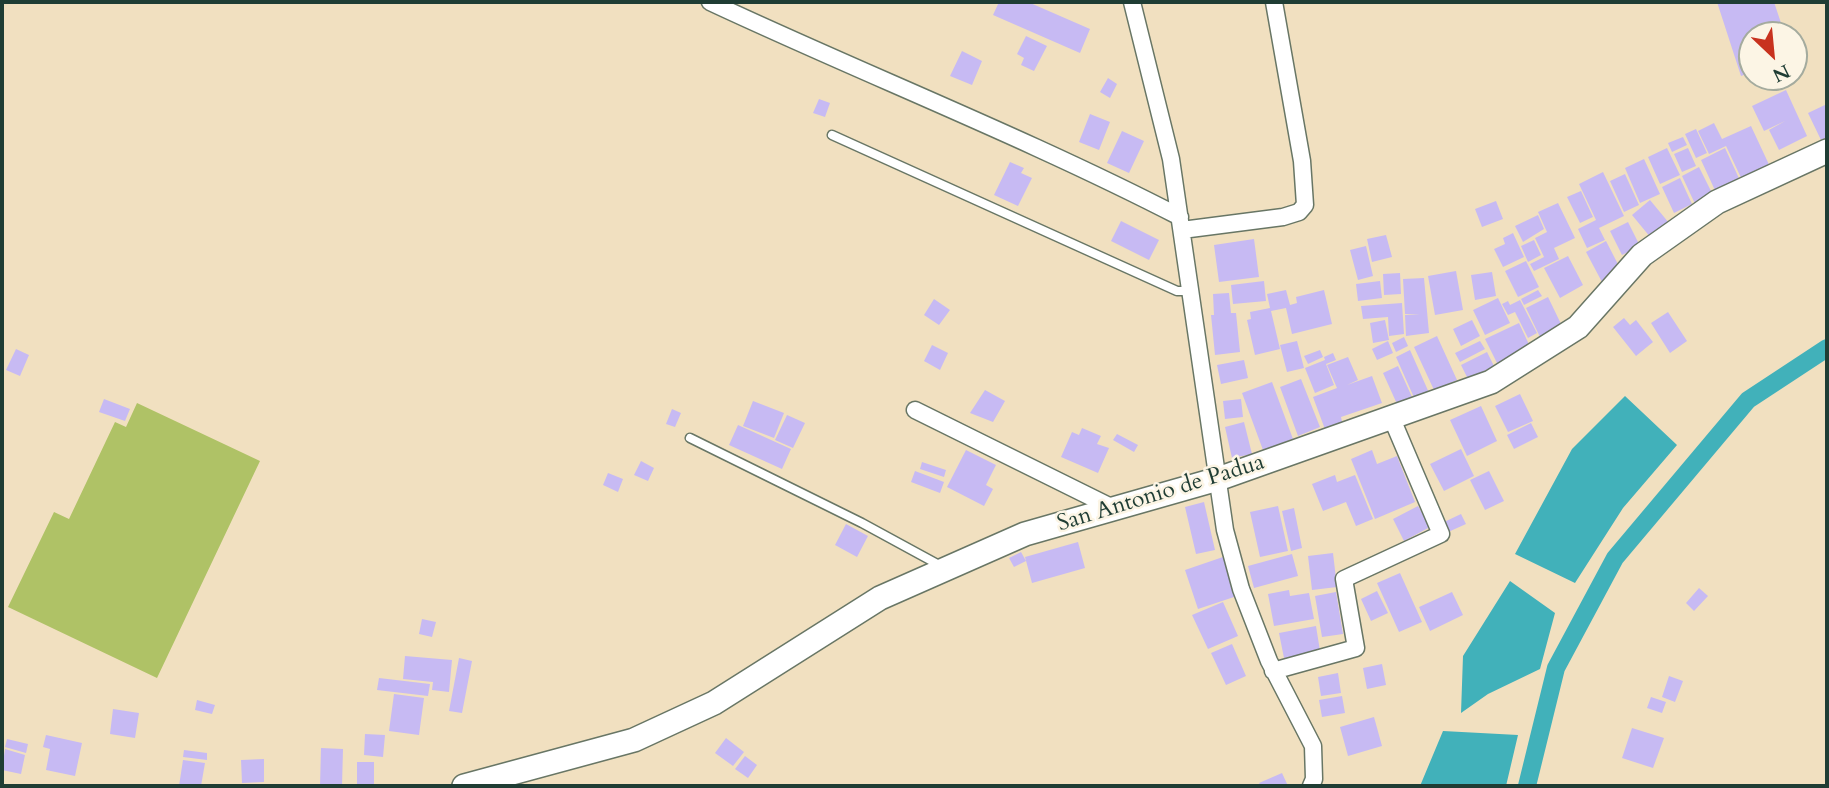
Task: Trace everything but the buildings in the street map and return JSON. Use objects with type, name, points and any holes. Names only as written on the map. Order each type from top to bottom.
[{"type":"street","points":[[710,2],[847,66],[1103,177],[1181,223],[1283,217],[1298,212],[1305,205],[1302,161],[1274,2]]},
{"type":"street","points":[[1132,2],[1171,159],[1225,530],[1241,589],[1273,671],[1313,746],[1314,779],[1311,786]]},
{"type":"street","name":"San Antonio de Padua","points":[[464,786],[634,740],[714,703],[880,598],[1025,534],[1218,479],[1491,382],[1578,327],[1642,255],[1717,202],[1827,151]]},
{"type":"street","points":[[915,410],[1115,509]]},
{"type":"street","points":[[1273,671],[1356,648],[1344,579],[1441,534],[1392,419]]},
{"type":"lane","points":[[832,135],[1177,291],[1192,291]]},
{"type":"lane","points":[[690,438],[862,523],[947,570]]},
{"type":"green space","points":[[137,403],[260,461],[157,678],[8,607],[54,512],[69,519],[115,422],[126,427]]},
{"type":"water","points":[[1625,396],[1677,445],[1623,508],[1575,583],[1515,554],[1572,449]]},
{"type":"water","points":[[1510,581],[1555,613],[1540,669],[1488,694],[1461,713],[1463,656]]},
{"type":"water","points":[[1443,731],[1518,735],[1506,786],[1420,786]]},
{"type":"waterway","points":[[1527,786],[1556,668],[1615,558],[1748,400],[1827,348]]}]
